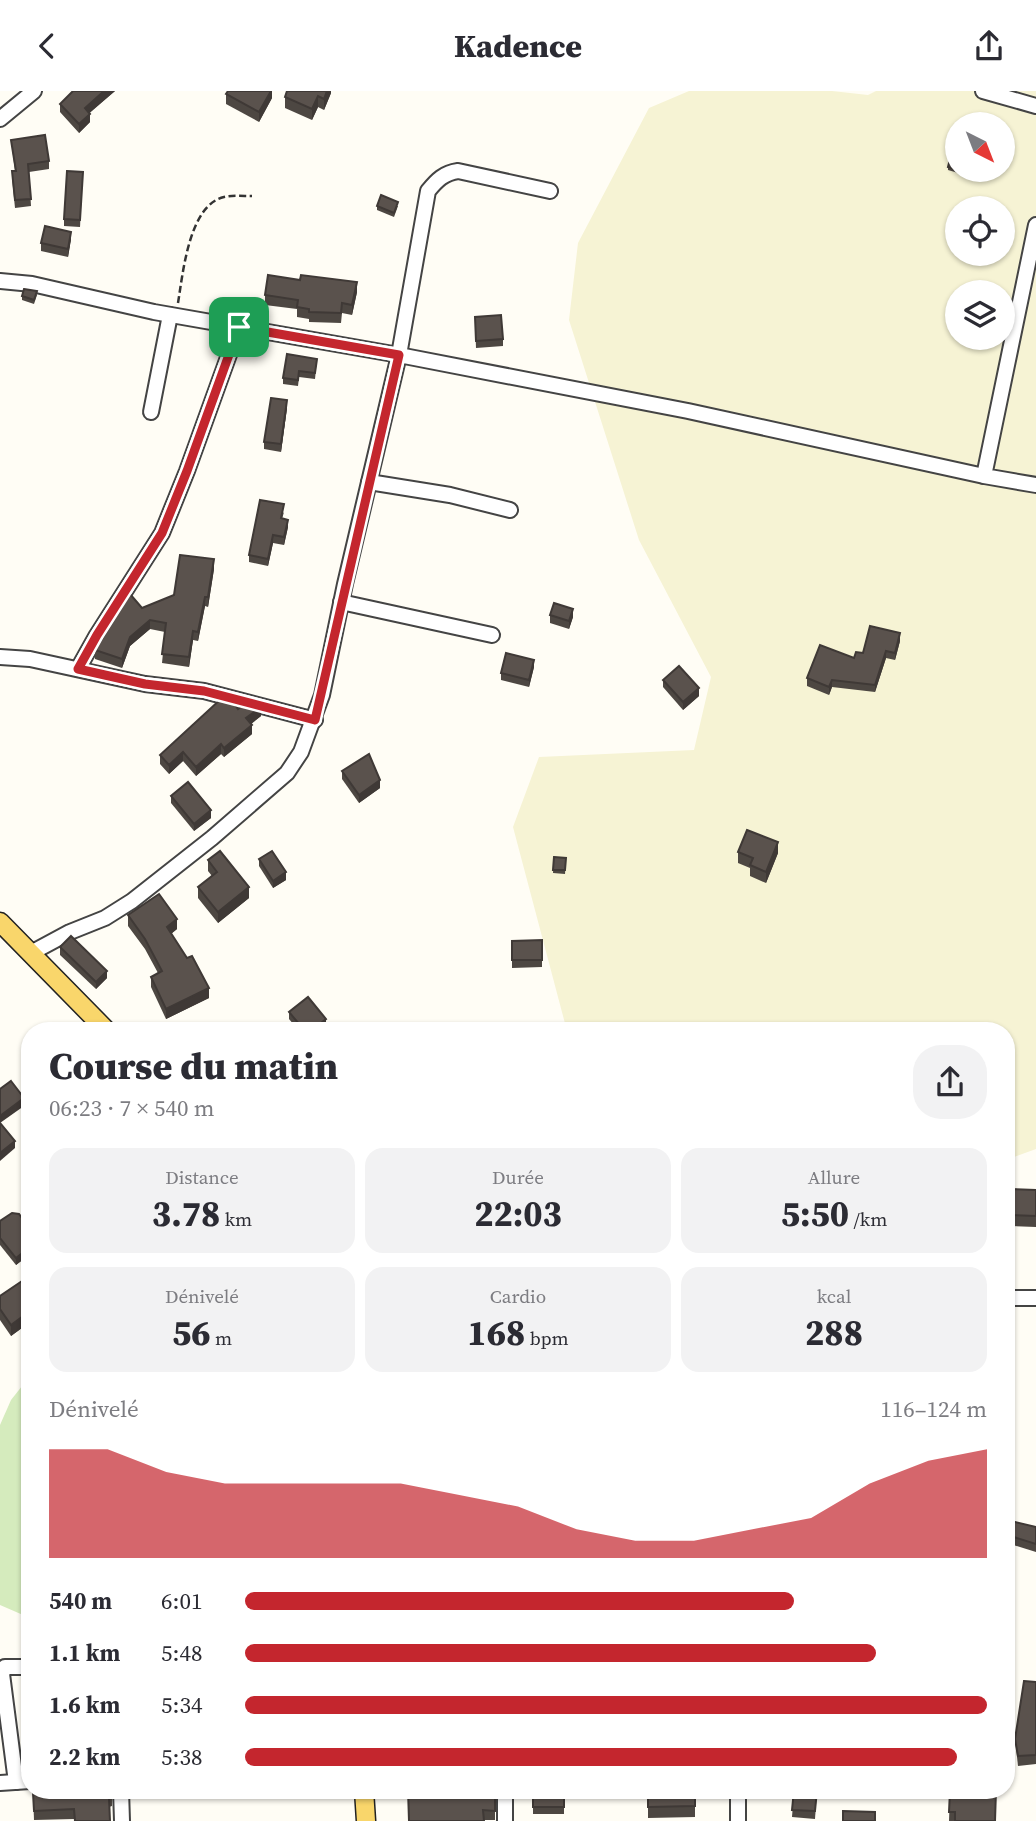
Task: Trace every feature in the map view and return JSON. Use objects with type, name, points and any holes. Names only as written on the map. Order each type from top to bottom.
[{"type":"main road","points":[[0,922],[98,1022]]},
{"type":"main road","points":[[365,1799],[366,1821]]},
{"type":"street","points":[[0,119],[34,91]]},
{"type":"street","points":[[983,91],[1036,106]]},
{"type":"street","points":[[31,953],[119,910],[212,838],[287,773],[301,752],[315,720],[399,355],[428,191],[447,173],[458,171],[550,191]]},
{"type":"street","points":[[984,476],[1036,225]]},
{"type":"street","points":[[0,281],[32,284],[173,316],[399,355],[688,411],[1036,485]]},
{"type":"street","points":[[151,412],[173,316]]},
{"type":"street","points":[[78,669],[162,533],[239,327]]},
{"type":"street","points":[[369,482],[450,495],[510,510]]},
{"type":"street","points":[[341,603],[492,635]]},
{"type":"street","points":[[0,657],[30,659],[145,684],[204,691],[315,720]]},
{"type":"street","points":[[1015,1298],[1036,1298]]},
{"type":"street","points":[[21,1667],[5,1667],[2,1674],[21,1772]]},
{"type":"street","points":[[0,1783],[21,1782]]},
{"type":"street","points":[[121,1799],[122,1821]]},
{"type":"street","points":[[505,1799],[505,1821]]},
{"type":"street","points":[[738,1799],[738,1821]]},
{"type":"path","points":[[173,316],[196,222],[206,206],[224,197],[252,196]]},
{"type":"shaded area","points":[[689,91],[832,91],[868,95],[876,91],[1036,91],[1036,1149],[1015,1157],[1015,1022],[565,1022],[513,827],[539,757],[694,750],[711,677],[639,540],[569,320],[578,243],[649,108]]},
{"type":"green space","points":[[21,1387],[21,1614],[0,1605],[0,1425],[11,1400]]},
{"type":"building","points":[[73,91],[104,91],[85,108],[90,114],[79,124],[60,104]]},
{"type":"building","points":[[228,91],[271,91],[259,112],[226,94]]},
{"type":"building","points":[[287,91],[327,91],[324,99],[318,96],[312,109],[285,97]]},
{"type":"building","points":[[45,135],[49,161],[28,164],[31,199],[15,200],[12,171],[16,171],[11,140]]},
{"type":"building","points":[[67,171],[83,172],[80,220],[64,219]]},
{"type":"building","points":[[381,195],[398,202],[394,213],[377,206]]},
{"type":"building","points":[[45,226],[71,232],[68,249],[41,243]]},
{"type":"building","points":[[268,275],[300,280],[301,275],[357,282],[352,305],[342,303],[341,313],[309,312],[309,309],[297,307],[298,300],[265,295]]},
{"type":"building","points":[[24,289],[37,291],[34,300],[22,296]]},
{"type":"building","points":[[501,315],[503,339],[476,341],[475,317]]},
{"type":"building","points":[[287,354],[317,359],[315,373],[299,371],[298,380],[283,378]]},
{"type":"building","points":[[271,398],[287,400],[281,444],[264,442]]},
{"type":"building","points":[[260,500],[284,504],[281,518],[288,520],[284,537],[273,535],[268,559],[249,555]]},
{"type":"building","points":[[180,555],[214,559],[208,597],[205,597],[198,632],[193,631],[189,657],[162,654],[166,623],[150,620],[130,637],[122,659],[95,650],[130,594],[142,608],[174,595]]},
{"type":"building","points":[[554,603],[573,609],[569,621],[550,615]]},
{"type":"building","points":[[870,626],[900,633],[895,653],[886,651],[875,685],[832,680],[829,687],[807,678],[820,645],[854,658],[856,652],[863,653]]},
{"type":"building","points":[[506,653],[534,660],[529,680],[501,673]]},
{"type":"building","points":[[679,666],[699,688],[683,702],[663,680]]},
{"type":"building","points":[[223,697],[230,698],[238,709],[246,703],[261,707],[246,718],[252,725],[224,748],[221,744],[196,767],[183,752],[169,765],[160,755]]},
{"type":"building","points":[[369,754],[380,780],[359,795],[342,771]]},
{"type":"building","points":[[188,782],[211,810],[194,824],[171,796]]},
{"type":"building","points":[[747,830],[778,842],[766,872],[750,865],[753,858],[738,852]]},
{"type":"building","points":[[220,851],[249,887],[218,912],[198,887],[217,872],[208,860]]},
{"type":"building","points":[[272,851],[286,872],[273,881],[259,859]]},
{"type":"building","points":[[554,857],[566,858],[565,870],[553,870]]},
{"type":"building","points":[[159,894],[177,919],[167,927],[187,958],[192,956],[209,988],[166,1009],[151,977],[162,971],[128,915]]},
{"type":"building","points":[[71,936],[107,971],[96,982],[60,947]]},
{"type":"building","points":[[542,940],[542,960],[512,960],[512,941]]},
{"type":"building","points":[[308,997],[326,1019],[322,1022],[297,1022],[289,1012]]},
{"type":"building","points":[[11,1081],[21,1094],[21,1100],[0,1116],[0,1089]]},
{"type":"building","points":[[0,1123],[15,1141],[0,1153]]},
{"type":"building","points":[[1015,1189],[1036,1190],[1036,1216],[1015,1215]]},
{"type":"building","points":[[12,1213],[21,1217],[21,1254],[16,1258],[0,1238],[0,1221]]},
{"type":"building","points":[[21,1282],[21,1318],[11,1325],[0,1309],[0,1296]]},
{"type":"building","points":[[1015,1522],[1036,1527],[1036,1544],[1015,1537]]},
{"type":"building","points":[[1024,1681],[1036,1682],[1036,1755],[1018,1756],[1015,1739]]},
{"type":"building","points":[[33,1799],[109,1799],[110,1821],[75,1821],[74,1809],[34,1811]]},
{"type":"building","points":[[408,1799],[495,1799],[495,1811],[483,1810],[484,1821],[409,1821]]},
{"type":"building","points":[[533,1799],[564,1799],[564,1807],[533,1807]]},
{"type":"building","points":[[648,1799],[695,1799],[695,1806],[648,1807]]},
{"type":"building","points":[[793,1799],[816,1799],[815,1811],[792,1810]]},
{"type":"building","points":[[950,1799],[996,1799],[995,1821],[955,1821],[955,1812],[949,1812]]},
{"type":"building","points":[[843,1811],[875,1812],[875,1821],[843,1821]]},
{"type":"route","points":[[239,327],[399,355],[315,720],[204,691],[145,684],[78,669],[162,533],[239,327]]}]
